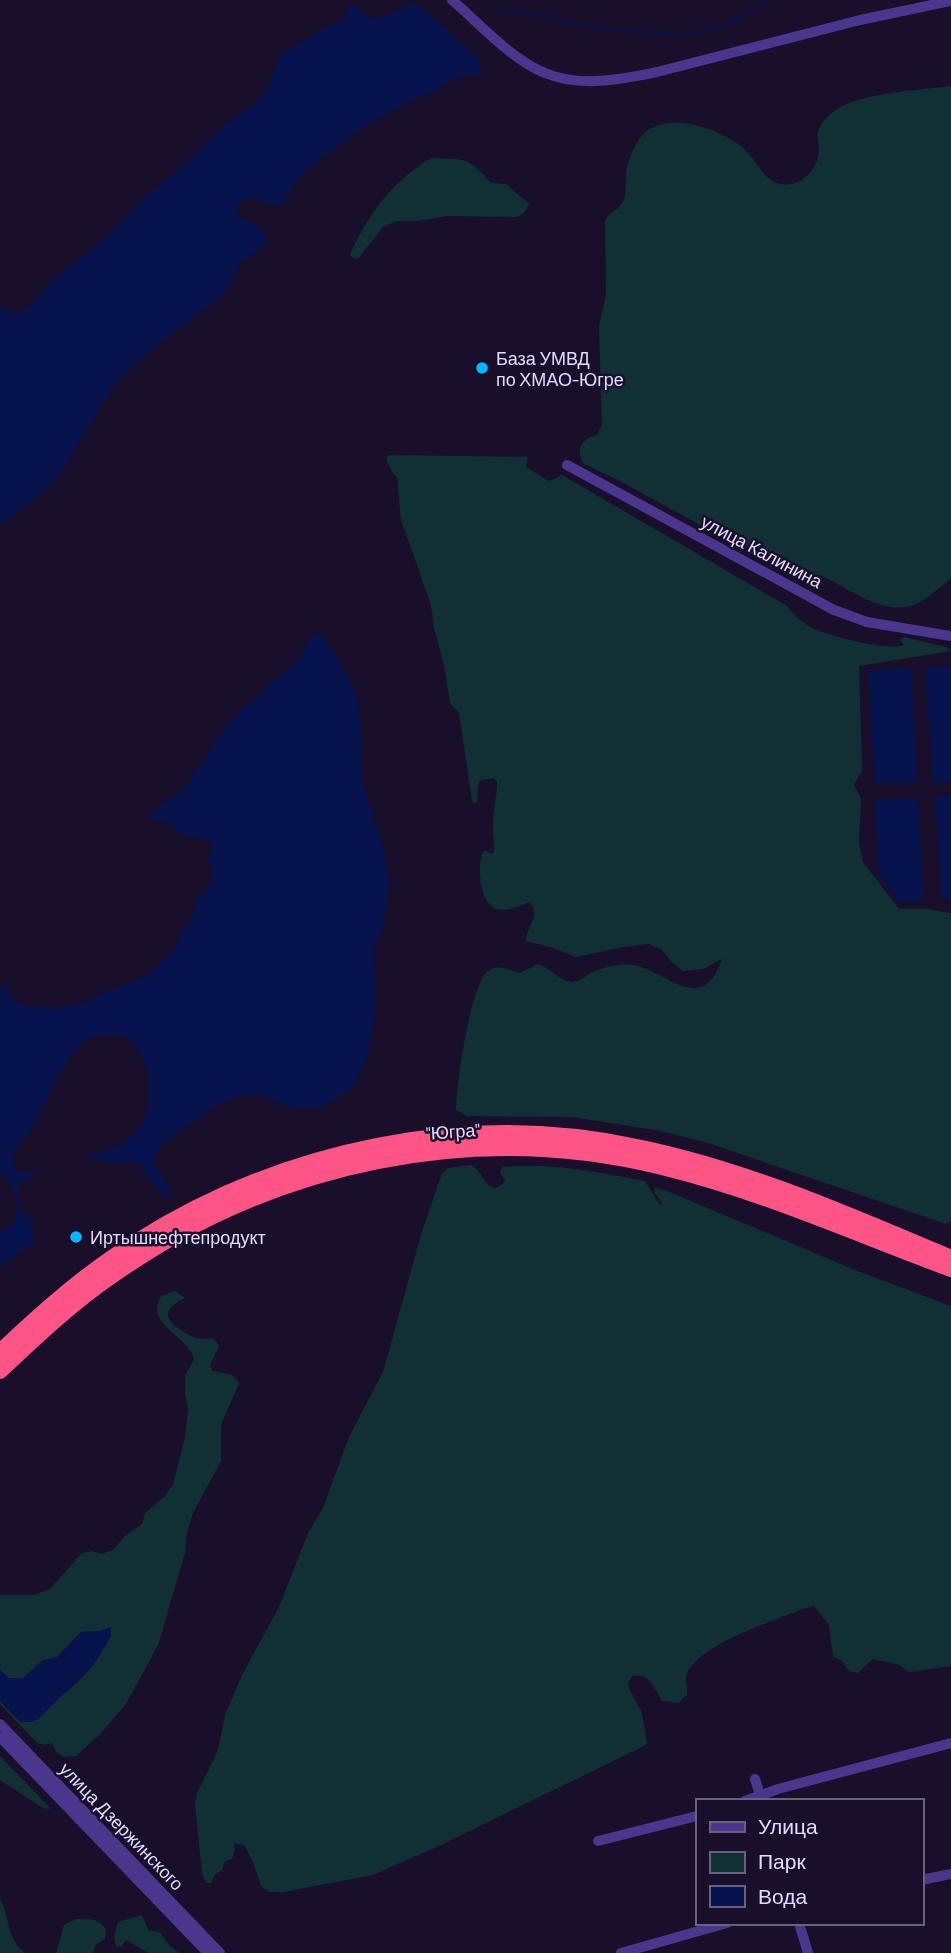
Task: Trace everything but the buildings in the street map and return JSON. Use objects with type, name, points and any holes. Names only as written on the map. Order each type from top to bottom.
[{"type":"highway","name":"\"Югра\"","points":[[0,1352],[47,1308],[104,1264],[135,1242],[199,1208],[251,1184],[330,1157],[382,1144],[441,1136],[503,1133],[550,1135],[606,1141],[666,1153],[762,1183],[951,1258]]},
{"type":"highway","name":"\"Югра\"","points":[[0,1371],[47,1327],[102,1283],[145,1254],[227,1210],[335,1171],[388,1158],[435,1151],[540,1149],[601,1155],[661,1167],[757,1196],[951,1269]]},
{"type":"street","points":[[452,0],[530,65],[547,74],[585,81],[627,78],[657,72],[860,20],[951,1]]},
{"type":"street","name":"улица Калинина","points":[[567,464],[834,610],[867,622],[951,636]]},
{"type":"street","points":[[0,1380],[47,1327]]},
{"type":"street","name":"улица Дзержинского","points":[[0,1724],[220,1953]]},
{"type":"street","name":"улица Дзержинского","points":[[0,1737],[208,1953]]},
{"type":"street","points":[[755,1779],[761,1798],[951,1743]]},
{"type":"street","points":[[598,1841],[696,1816]]},
{"type":"street","points":[[923,1880],[951,1874]]},
{"type":"street","points":[[621,1953],[720,1925]]},
{"type":"street","points":[[800,1925],[808,1953]]},
{"type":"green space","points":[[951,86],[951,579],[928,597],[908,607],[895,608],[870,601],[821,576],[792,575],[584,464],[580,454],[581,446],[587,439],[597,435],[602,425],[599,327],[606,294],[605,221],[623,202],[630,158],[638,141],[647,131],[659,125],[674,123],[689,124],[719,133],[743,148],[769,178],[782,184],[791,184],[802,180],[814,167],[819,150],[819,129],[826,118],[837,109],[861,99]]},
{"type":"green space","points":[[431,158],[459,159],[470,163],[491,183],[506,184],[529,204],[522,214],[516,217],[448,216],[397,221],[383,227],[358,259],[353,258],[350,255],[364,226],[383,200],[405,177]]},
{"type":"green space","points":[[392,455],[528,457],[526,467],[549,481],[562,475],[787,606],[812,628],[874,645],[904,645],[900,640],[904,637],[946,647],[951,651],[859,666],[862,770],[854,785],[861,798],[859,843],[863,862],[899,909],[927,909],[951,913],[951,1221],[946,1224],[705,1142],[661,1131],[572,1117],[467,1116],[456,1110],[469,1018],[479,984],[489,970],[502,968],[520,973],[538,964],[572,982],[601,969],[633,965],[694,988],[704,986],[714,976],[722,959],[703,969],[683,971],[661,949],[649,944],[576,957],[526,941],[534,917],[530,902],[502,910],[495,908],[484,896],[480,877],[481,859],[483,852],[493,854],[494,851],[493,824],[497,782],[494,778],[481,780],[477,802],[474,803],[459,713],[450,703],[431,605],[401,520],[397,477],[386,459]]},
{"type":"green space","points":[[471,1165],[494,1188],[502,1185],[505,1180],[500,1173],[502,1167],[520,1166],[574,1169],[645,1181],[660,1205],[663,1204],[654,1188],[665,1190],[855,1270],[951,1306],[951,1666],[909,1672],[899,1665],[873,1659],[858,1673],[849,1671],[841,1660],[833,1657],[829,1625],[814,1606],[802,1609],[738,1635],[707,1652],[687,1673],[687,1695],[678,1703],[662,1701],[648,1679],[632,1676],[628,1683],[642,1713],[647,1743],[644,1746],[441,1845],[373,1875],[284,1892],[269,1892],[261,1886],[244,1845],[234,1843],[232,1859],[224,1862],[222,1870],[215,1874],[211,1883],[206,1883],[202,1873],[195,1804],[197,1793],[218,1750],[225,1715],[242,1675],[279,1607],[308,1533],[323,1508],[349,1437],[383,1372],[421,1235],[442,1173],[448,1168]]},
{"type":"green space","points":[[175,1291],[185,1298],[170,1308],[168,1313],[172,1323],[195,1338],[215,1339],[219,1346],[210,1365],[212,1371],[232,1375],[239,1383],[221,1425],[221,1461],[193,1513],[186,1535],[185,1553],[158,1645],[126,1704],[76,1756],[65,1757],[57,1753],[52,1743],[37,1743],[0,1701],[20,1721],[32,1722],[79,1681],[108,1642],[103,1631],[81,1632],[57,1657],[42,1661],[23,1678],[8,1678],[0,1670],[0,1595],[34,1595],[50,1589],[82,1553],[92,1551],[101,1554],[113,1550],[126,1535],[142,1524],[145,1513],[164,1497],[173,1485],[185,1437],[188,1409],[185,1376],[194,1359],[158,1315],[157,1306],[161,1296]]},
{"type":"green space","points":[[0,1756],[49,1809],[43,1808],[0,1780]]},
{"type":"green space","points":[[0,1899],[12,1936],[26,1953],[0,1953]]},
{"type":"green space","points":[[142,1915],[148,1930],[160,1932],[179,1953],[149,1953],[126,1940],[121,1947],[116,1946],[114,1937],[118,1922]]},
{"type":"green space","points":[[76,1919],[99,1922],[106,1929],[105,1939],[96,1944],[93,1953],[56,1953],[64,1925]]},
{"type":"water","points":[[350,3],[371,19],[412,3],[420,5],[476,57],[480,63],[480,75],[464,75],[454,79],[435,92],[417,97],[361,129],[307,169],[286,200],[278,207],[252,198],[240,201],[236,215],[265,231],[267,243],[239,264],[231,284],[219,298],[135,363],[117,381],[59,475],[44,491],[0,525],[0,307],[16,314],[27,309],[48,285],[111,232],[142,199],[183,166],[222,127],[253,105],[267,88],[280,55],[323,28],[346,19],[347,6]]},
{"type":"water","points":[[314,632],[323,637],[335,654],[357,695],[362,740],[361,777],[384,851],[390,883],[384,922],[374,949],[376,1010],[367,1058],[353,1087],[322,1108],[303,1109],[286,1106],[261,1096],[247,1095],[219,1104],[157,1150],[153,1162],[170,1189],[170,1196],[165,1197],[136,1162],[117,1163],[80,1156],[120,1146],[141,1124],[148,1107],[146,1069],[136,1046],[130,1040],[117,1035],[92,1038],[76,1049],[34,1126],[14,1152],[13,1162],[18,1171],[24,1173],[39,1169],[18,1188],[16,1199],[11,1184],[0,1172],[0,989],[9,984],[11,997],[29,1006],[53,1008],[77,1005],[146,976],[179,944],[177,935],[191,922],[197,898],[211,883],[213,870],[207,862],[212,853],[211,842],[177,833],[168,822],[149,820],[151,813],[185,787],[223,730],[243,708],[299,659]]},
{"type":"water","points":[[951,666],[951,782],[933,783],[925,668]]},
{"type":"water","points":[[911,668],[918,782],[875,784],[868,671]]},
{"type":"water","points":[[951,795],[951,899],[941,899],[935,796]]},
{"type":"water","points":[[918,798],[924,901],[899,901],[879,874],[874,800]]},
{"type":"water","points":[[20,1209],[32,1223],[33,1243],[0,1267],[0,1232],[11,1224],[16,1211]]},
{"type":"water","points":[[111,1627],[111,1636],[94,1664],[38,1719],[20,1722],[0,1701],[0,1670],[8,1678],[23,1678],[42,1661],[57,1657],[81,1632],[100,1631]]},
{"type":"waterway","points":[[495,8],[542,15],[574,24],[679,35],[725,26],[768,0]]},
{"type":"waterway","points":[[16,1196],[21,1209]]},
{"type":"place","name":"База УМВД по ХМАО-Югре","points":[[482,368]]},
{"type":"place","name":"Иртышнефтепродукт","points":[[76,1237]]}]
